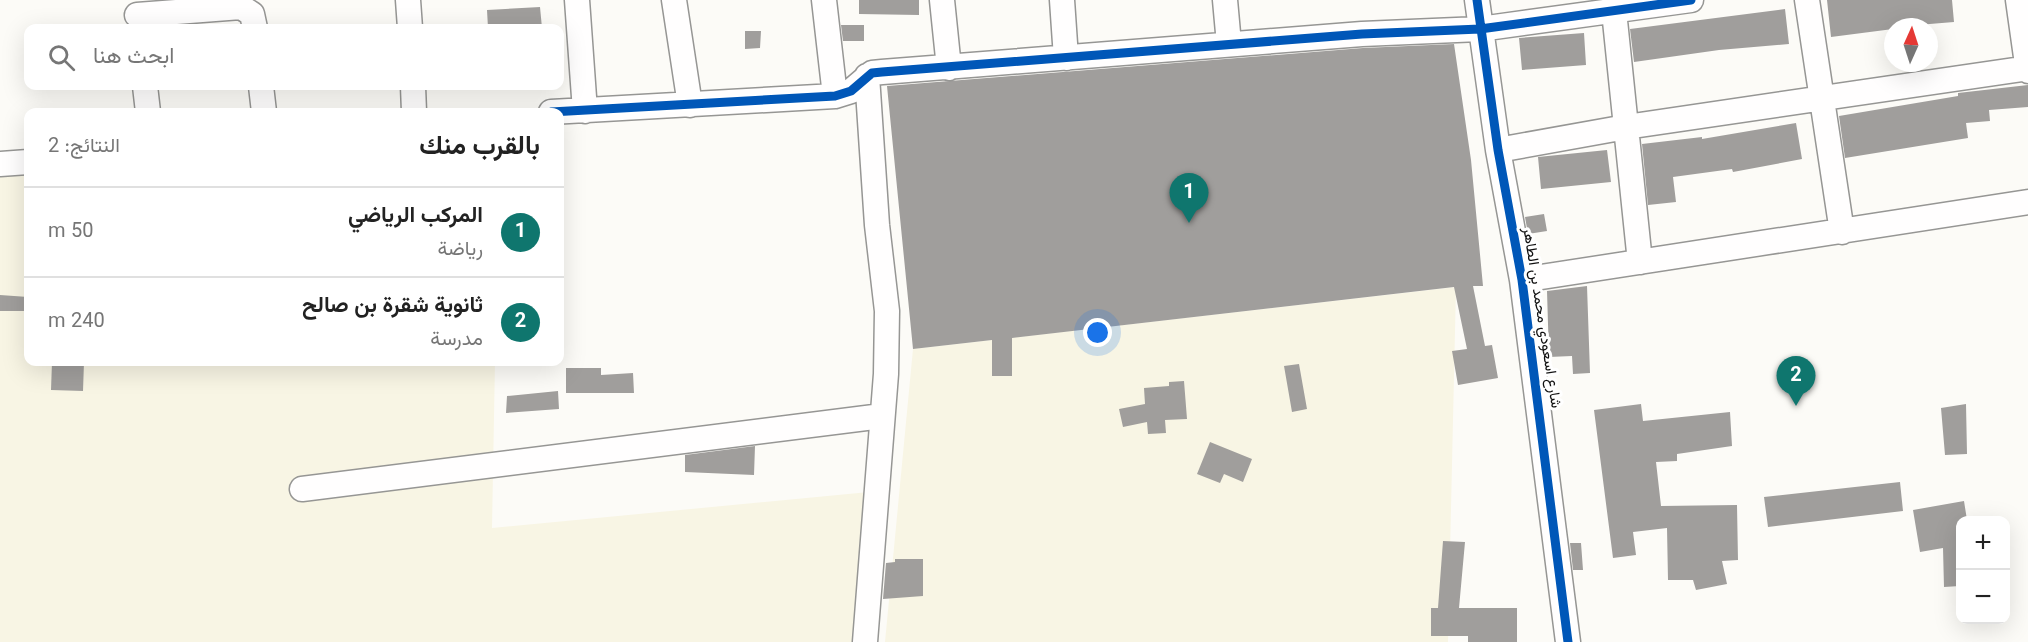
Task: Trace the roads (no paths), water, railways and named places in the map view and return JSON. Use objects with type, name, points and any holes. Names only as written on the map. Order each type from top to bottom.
[{"type":"street","points":[[408,0],[410,24]]},
{"type":"street","points":[[577,0],[585,111]]},
{"type":"street","points":[[674,0],[690,105]]},
{"type":"street","points":[[824,0],[835,96]]},
{"type":"street","points":[[942,0],[949,68]]},
{"type":"street","points":[[1062,0],[1066,58]]},
{"type":"street","points":[[1225,0],[1229,44]]},
{"type":"street","name":"شارع اسعودي محمد بن الطاهر","points":[[1477,0],[1498,150],[1522,280],[1568,642]]},
{"type":"street","points":[[564,112],[835,96],[850,91],[867,76],[882,72],[1362,34],[1480,29],[1691,0]]},
{"type":"street","points":[[1807,0],[1842,232]]},
{"type":"street","points":[[1498,150],[1626,127],[2028,69],[2018,0]]},
{"type":"street","points":[[137,14],[242,7],[252,14],[254,24]]},
{"type":"street","points":[[1614,11],[1640,262]]},
{"type":"street","points":[[865,642],[882,416],[887,311],[877,225],[867,76]]},
{"type":"street","points":[[145,90],[148,108]]},
{"type":"street","points":[[261,90],[264,108]]},
{"type":"street","points":[[413,90],[414,108]]},
{"type":"street","points":[[0,164],[24,162]]},
{"type":"street","points":[[1522,280],[2028,202]]},
{"type":"street","points":[[302,489],[882,416]]},
{"type":"place","name":"المركب الرياضي","points":[[1189,223]]},
{"type":"place","name":"ثانوية شقرة بن صالح","points":[[1796,406]]}]
